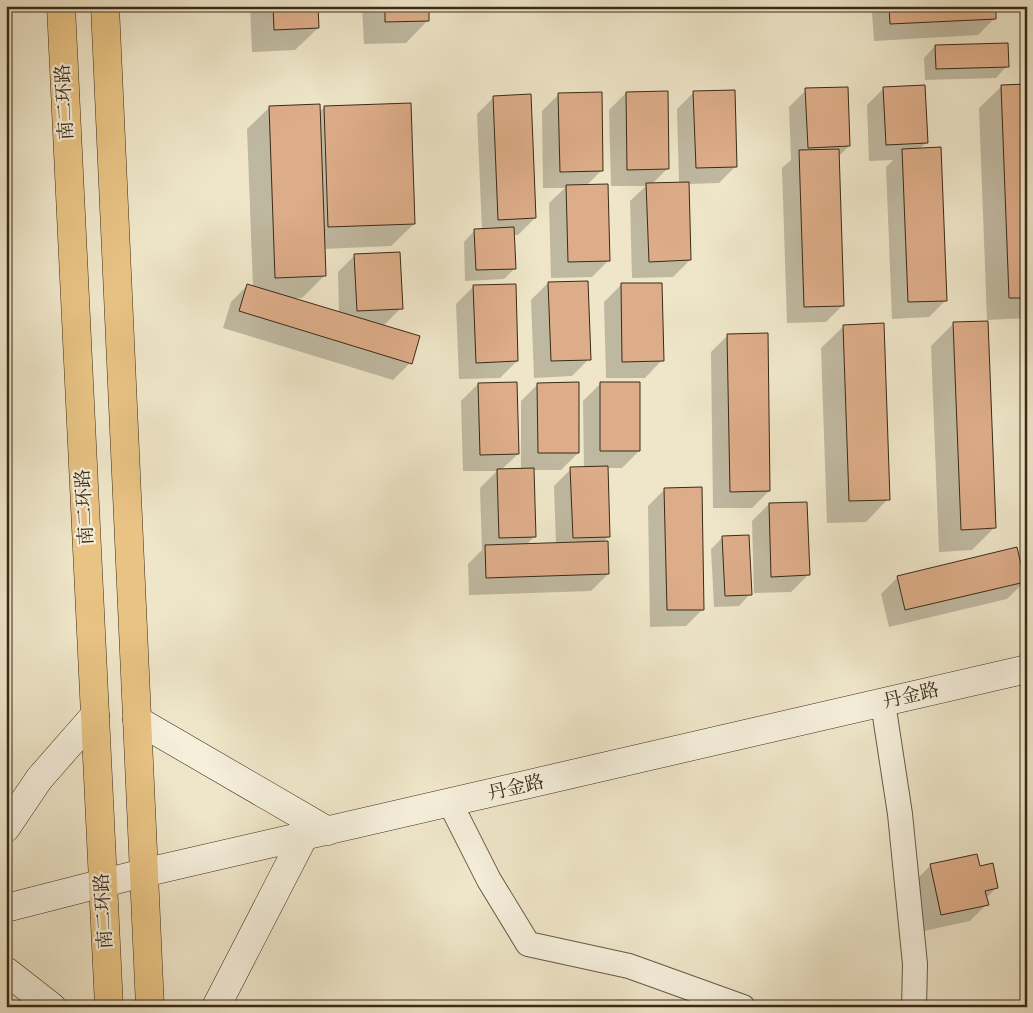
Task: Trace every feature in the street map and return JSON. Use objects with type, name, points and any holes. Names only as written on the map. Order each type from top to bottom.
[{"type":"main road","name":"南二环路","points":[[61,6],[109,1007]]},
{"type":"main road","points":[[105,6],[150,1007]]},
{"type":"main road","name":"丹金路","points":[[6,908],[143,873],[1027,669]]},
{"type":"main road","points":[[6,828],[39,779],[94,716]]},
{"type":"main road","points":[[137,720],[316,834],[216,1007]]},
{"type":"main road","points":[[6,972],[52,1007]]},
{"type":"street","points":[[884,703],[900,814],[916,964],[914,1007]]},
{"type":"street","points":[[450,803],[489,880],[528,944],[629,966],[743,1007]]},
{"type":"building","points":[[273,6],[318,6],[319,28],[274,30]]},
{"type":"building","points":[[385,6],[429,6],[429,21],[385,22]]},
{"type":"building","points":[[889,6],[996,6],[996,19],[890,24]]},
{"type":"building","points":[[1008,43],[1009,67],[936,69],[935,45]]},
{"type":"building","points":[[1027,84],[1027,298],[1009,298],[1001,85]]},
{"type":"building","points":[[925,85],[928,143],[886,145],[883,87]]},
{"type":"building","points":[[848,87],[850,146],[808,148],[805,88]]},
{"type":"building","points":[[735,90],[737,167],[696,168],[693,91]]},
{"type":"building","points":[[668,91],[669,169],[627,170],[626,92]]},
{"type":"building","points":[[602,92],[603,171],[560,172],[558,93]]},
{"type":"building","points":[[531,94],[536,218],[498,220],[493,96]]},
{"type":"building","points":[[411,103],[415,224],[328,227],[324,106]]},
{"type":"building","points":[[320,104],[326,276],[275,278],[269,106]]},
{"type":"building","points":[[941,147],[947,301],[908,302],[902,149]]},
{"type":"building","points":[[839,149],[844,306],[804,307],[799,150]]},
{"type":"building","points":[[689,182],[691,260],[649,262],[646,183]]},
{"type":"building","points":[[608,184],[610,261],[568,262],[566,185]]},
{"type":"building","points":[[514,227],[516,269],[476,270],[474,229]]},
{"type":"building","points":[[400,252],[403,309],[357,311],[354,254]]},
{"type":"building","points":[[588,281],[591,360],[551,361],[548,282]]},
{"type":"building","points":[[621,283],[662,283],[664,361],[622,362]]},
{"type":"building","points":[[247,284],[420,336],[412,364],[239,311]]},
{"type":"building","points":[[516,284],[518,361],[476,363],[473,285]]},
{"type":"building","points":[[988,321],[996,528],[961,530],[953,322]]},
{"type":"building","points":[[884,323],[890,500],[849,501],[843,325]]},
{"type":"building","points":[[768,333],[770,491],[730,492],[727,334]]},
{"type":"building","points":[[517,382],[519,454],[480,455],[478,383]]},
{"type":"building","points":[[579,382],[579,453],[538,453],[537,383]]},
{"type":"building","points":[[600,382],[640,382],[640,451],[600,451]]},
{"type":"building","points":[[608,466],[610,537],[573,538],[570,467]]},
{"type":"building","points":[[534,468],[536,537],[499,538],[497,469]]},
{"type":"building","points":[[702,487],[704,610],[667,610],[664,488]]},
{"type":"building","points":[[807,502],[810,575],[771,577],[769,503]]},
{"type":"building","points":[[749,535],[752,595],[725,596],[722,536]]},
{"type":"building","points":[[608,541],[609,574],[486,578],[485,545]]},
{"type":"building","points":[[1017,547],[1025,582],[905,610],[897,576]]},
{"type":"building","points":[[977,854],[980,866],[993,863],[998,888],[985,891],[989,905],[941,915],[930,864]]}]
